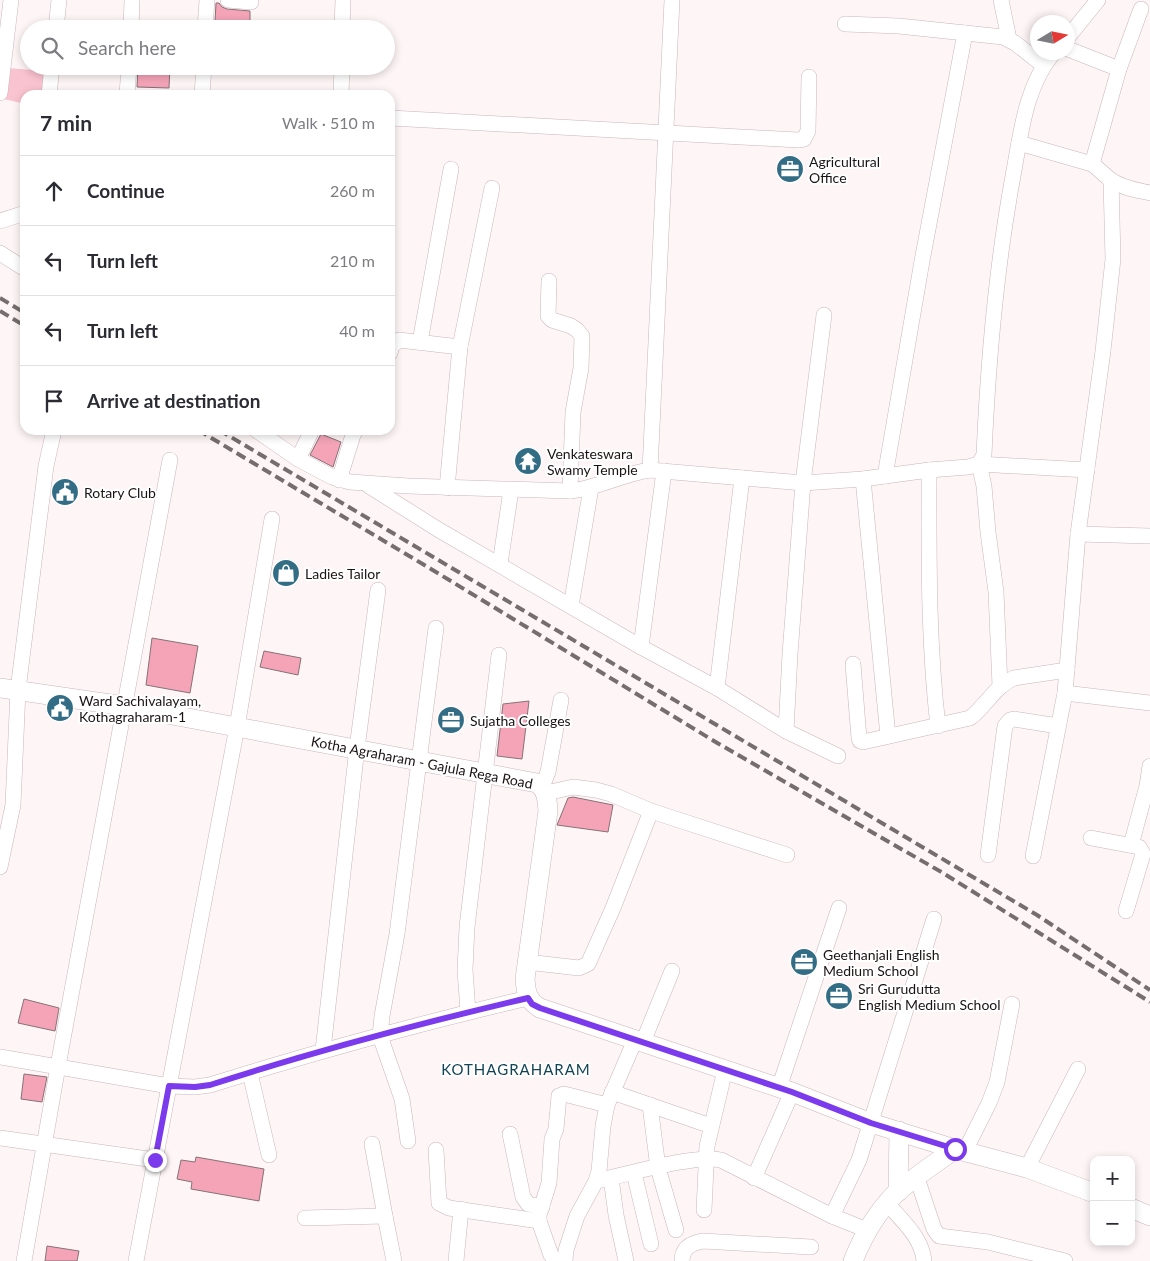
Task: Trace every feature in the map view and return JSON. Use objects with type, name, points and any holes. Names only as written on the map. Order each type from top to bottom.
[{"type":"main road","name":"Kotha Agraharam - Gajula Rega Road","points":[[9,689],[124,706],[237,726],[537,783],[544,790],[548,811],[525,979],[528,998]]},
{"type":"main road","points":[[528,998],[532,1004],[540,1008],[786,1090],[871,1123],[1028,1168],[1090,1191]]},
{"type":"main road","points":[[892,1198],[899,1131]]},
{"type":"main road","points":[[852,1261],[867,1230],[892,1198],[917,1178],[960,1150]]},
{"type":"main road","points":[[1135,1210],[1150,1216]]},
{"type":"street","points":[[0,93],[3,46],[11,0]]},
{"type":"street","points":[[57,20],[59,0]]},
{"type":"street","points":[[131,20],[132,0]]},
{"type":"street","points":[[206,20],[207,0]]},
{"type":"street","points":[[228,0],[251,2]]},
{"type":"street","points":[[342,20],[343,0]]},
{"type":"street","points":[[641,647],[657,470],[666,132],[672,0]]},
{"type":"street","points":[[1001,0],[1009,39]]},
{"type":"street","points":[[1075,28],[1098,0]]},
{"type":"street","points":[[1092,164],[1119,69],[1141,9]]},
{"type":"street","points":[[845,24],[899,26],[1009,39],[1043,65]]},
{"type":"street","points":[[885,476],[922,261],[965,33]]},
{"type":"street","points":[[1075,52],[1119,69]]},
{"type":"street","points":[[1000,686],[996,592],[984,486],[979,464],[984,455],[987,378],[1002,238],[1028,101],[1043,65],[1047,60]]},
{"type":"street","points":[[50,90],[51,75]]},
{"type":"street","points":[[127,90],[128,75]]},
{"type":"street","points":[[202,90],[203,75]]},
{"type":"street","points":[[342,75],[342,90]]},
{"type":"street","points":[[395,118],[789,140],[804,139],[808,131],[809,77]]},
{"type":"street","points":[[1019,143],[1092,164],[1121,186],[1150,193]]},
{"type":"street","points":[[420,342],[451,169]]},
{"type":"street","points":[[1033,856],[1065,693],[1078,534],[1103,351],[1113,259],[1111,180]]},
{"type":"street","points":[[447,488],[460,346],[492,188]]},
{"type":"street","points":[[0,221],[20,215]]},
{"type":"street","points":[[0,253],[20,266]]},
{"type":"street","points":[[549,281],[548,316],[552,320],[572,326],[582,336],[581,368],[573,412],[570,491]]},
{"type":"street","points":[[786,731],[803,483],[824,314]]},
{"type":"street","points":[[395,343],[399,340],[460,346]]},
{"type":"street","points":[[0,867],[13,805],[9,689],[46,466],[53,435]]},
{"type":"street","points":[[263,435],[298,459],[339,480],[367,484],[447,488],[570,491],[591,488],[634,472],[657,470],[803,483],[864,479],[968,467],[979,464],[1086,470]]},
{"type":"street","points":[[298,459],[310,435]]},
{"type":"street","points":[[339,480],[353,435]]},
{"type":"street","points":[[24,1261],[58,1066],[170,460]]},
{"type":"street","points":[[929,470],[931,666],[938,726]]},
{"type":"street","points":[[716,688],[742,478]]},
{"type":"street","points":[[864,479],[888,736]]},
{"type":"street","points":[[367,484],[439,530],[641,647],[716,688],[786,731],[838,756]]},
{"type":"street","points":[[571,606],[591,488]]},
{"type":"street","points":[[500,564],[511,490]]},
{"type":"street","points":[[136,1261],[237,726],[272,519]]},
{"type":"street","points":[[1078,534],[1150,536]]},
{"type":"street","points":[[323,1050],[357,748],[378,590]]},
{"type":"street","points":[[408,1141],[400,1090],[380,1036],[397,934],[436,628]]},
{"type":"street","points":[[468,1012],[465,970],[468,927],[484,772],[499,655]]},
{"type":"street","points":[[853,664],[860,741],[868,742],[970,718],[980,711],[1000,686],[1014,678],[1067,670]]},
{"type":"street","points":[[1065,693],[1150,704]]},
{"type":"street","points":[[561,700],[544,790],[583,787],[611,794],[651,811],[787,855]]},
{"type":"street","points":[[988,854],[1005,726],[1010,720],[1014,719],[1058,726]]},
{"type":"street","points":[[1131,845],[1147,786],[1150,766]]},
{"type":"street","points":[[527,962],[579,968],[588,964],[613,908],[651,811]]},
{"type":"street","points":[[1091,838],[1139,847],[1143,854],[1126,911]]},
{"type":"street","points":[[754,1178],[786,1090],[838,908]]},
{"type":"street","points":[[832,1216],[856,1166],[871,1123],[934,919]]},
{"type":"street","points":[[565,1261],[566,1250],[574,1224],[596,1181],[599,1171],[603,1126],[610,1098],[672,971]]},
{"type":"street","points":[[0,1057],[169,1086],[195,1087],[210,1085],[323,1050],[528,998]]},
{"type":"street","points":[[960,1150],[989,1103],[997,1082],[1012,1004]]},
{"type":"street","points":[[1028,1168],[1078,1069]]},
{"type":"street","points":[[704,1210],[706,1158],[711,1126],[725,1070]]},
{"type":"street","points":[[250,1072],[269,1155]]},
{"type":"street","points":[[556,1261],[552,1254],[541,1214],[549,1183],[552,1140],[556,1129],[559,1096],[564,1094],[610,1098],[650,1105],[711,1126]]},
{"type":"street","points":[[650,1105],[658,1168],[676,1230]]},
{"type":"street","points":[[510,1134],[524,1197],[528,1204],[541,1214]]},
{"type":"street","points":[[0,1138],[155,1160]]},
{"type":"street","points":[[372,1144],[394,1261]]},
{"type":"street","points":[[436,1150],[438,1203],[450,1208],[541,1214]]},
{"type":"street","points":[[596,1181],[706,1158],[721,1160],[832,1216],[867,1230]]},
{"type":"street","points":[[634,1173],[652,1244]]},
{"type":"street","points":[[612,1178],[616,1215],[626,1261]]},
{"type":"street","points":[[917,1178],[934,1229],[939,1236],[988,1242],[1065,1261]]},
{"type":"street","points":[[892,1198],[916,1236],[923,1252],[924,1261]]},
{"type":"street","points":[[456,1261],[461,1209]]},
{"type":"street","points":[[305,1218],[385,1216]]},
{"type":"street","points":[[682,1261],[682,1255],[685,1250],[695,1243],[702,1241],[811,1247]]},
{"type":"shaded area","points":[[8,68],[20,69],[20,75],[44,75],[42,90],[20,90],[20,103],[4,99]]},
{"type":"building","points":[[216,3],[227,9],[250,11],[250,20],[215,20]]},
{"type":"building","points":[[138,75],[170,75],[169,88],[137,87]]},
{"type":"building","points":[[320,435],[341,442],[333,467],[310,455]]},
{"type":"building","points":[[152,638],[198,646],[190,693],[146,685]]},
{"type":"building","points":[[264,651],[301,658],[298,675],[260,667]]},
{"type":"building","points":[[529,701],[522,759],[497,756],[503,704]]},
{"type":"building","points":[[573,797],[613,805],[608,832],[557,825],[568,798]]},
{"type":"building","points":[[24,999],[59,1008],[55,1031],[18,1023]]},
{"type":"building","points":[[24,1074],[47,1077],[42,1102],[21,1099]]},
{"type":"building","points":[[196,1157],[264,1169],[259,1201],[191,1189],[192,1182],[177,1179],[181,1160],[195,1162]]},
{"type":"building","points":[[47,1246],[79,1251],[77,1261],[45,1261]]},
{"type":"railway","points":[[0,298],[20,310]]},
{"type":"railway","points":[[0,311],[20,323]]},
{"type":"railway","points":[[206,435],[719,744],[943,873],[1150,1002]]},
{"type":"railway","points":[[227,435],[1037,915],[1150,990]]},
{"type":"place","name":"Agricultural Office","points":[[790,169]]},
{"type":"place","name":"Venkateswara Swamy Temple","points":[[528,461]]},
{"type":"place","name":"Rotary Club","points":[[65,492]]},
{"type":"place","name":"Ladies Tailor","points":[[286,573]]},
{"type":"place","name":"Ward Sachivalayam, Kothagraharam-1","points":[[60,708]]},
{"type":"place","name":"Sujatha Colleges","points":[[451,720]]},
{"type":"place","name":"Geethanjali English Medium School","points":[[804,962]]},
{"type":"place","name":"Sri Gurudutta English Medium School","points":[[839,996]]},
{"type":"district","name":"KOTHAGRAHARAM","points":[[516,1069]]},
{"type":"route","points":[[155,1160],[169,1086],[195,1087],[210,1085],[323,1050],[528,998],[532,1004],[540,1008],[792,1092],[871,1123],[955,1149]]}]
